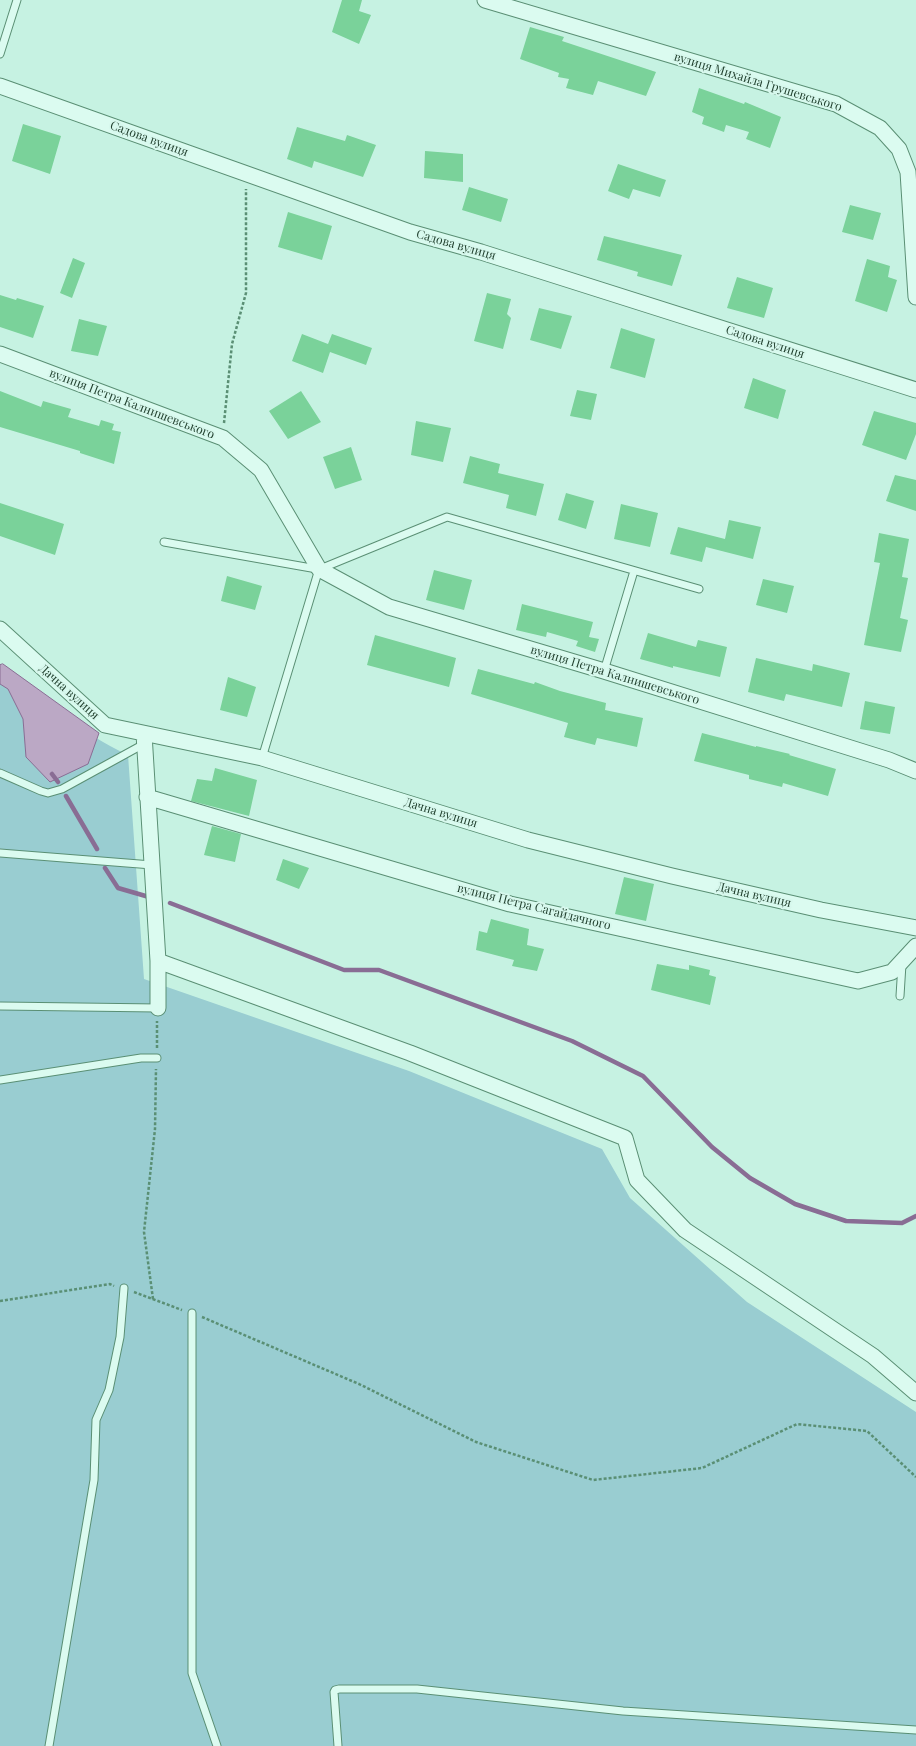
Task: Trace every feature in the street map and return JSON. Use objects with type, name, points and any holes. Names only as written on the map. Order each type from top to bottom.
[{"type":"street","name":"вулиця Михайла Грушевського","points":[[485,0],[836,104],[880,128],[899,149],[908,172],[916,296]]},
{"type":"street","name":"Садова вулиця","points":[[0,86],[410,232],[481,252],[916,390]]},
{"type":"street","name":"вулиця Петра Калнишевського","points":[[0,354],[223,438],[261,470],[319,569],[390,608],[889,760],[916,771]]},
{"type":"street","name":"Дачна вулиця","points":[[0,629],[105,725],[144,739],[262,758],[528,840],[679,878],[821,910],[916,928]]},
{"type":"street","points":[[144,739],[158,961],[158,1008]]},
{"type":"street","name":"вулиця Петра Сагайдачного","points":[[147,797],[510,904],[858,981],[892,972],[916,946]]},
{"type":"street","points":[[158,961],[410,1053],[625,1138],[638,1180],[685,1230],[873,1356],[916,1393]]},
{"type":"lane","points":[[0,54],[17,0]]},
{"type":"lane","points":[[164,542],[319,569],[447,517],[699,589]]},
{"type":"lane","points":[[262,758],[319,569]]},
{"type":"lane","points":[[604,672],[634,571]]},
{"type":"lane","points":[[0,772],[41,791],[52,792],[62,789],[144,739]]},
{"type":"lane","points":[[0,853],[152,864]]},
{"type":"lane","points":[[900,996],[902,960]]},
{"type":"lane","points":[[0,1006],[158,1008]]},
{"type":"lane","points":[[0,1080],[141,1058],[157,1058]]},
{"type":"lane","points":[[49,1746],[94,1480],[96,1420],[109,1390],[120,1337],[124,1288]]},
{"type":"lane","points":[[192,1313],[192,1673],[217,1746]]},
{"type":"lane","points":[[338,1746],[334,1692],[335,1690],[339,1689],[417,1690],[623,1711],[916,1730]]},
{"type":"path","points":[[223,438],[232,344],[246,293],[247,174]]},
{"type":"path","points":[[153,1300],[144,1232],[154,1129],[158,1008]]},
{"type":"path","points":[[0,1301],[110,1284],[124,1288],[153,1300],[209,1319],[359,1384],[476,1442],[593,1480],[702,1468],[797,1424],[867,1431],[916,1477]]},
{"type":"shaded area","points":[[3,664],[99,733],[88,764],[50,782],[26,757],[23,719],[8,689],[0,684],[0,665]]},
{"type":"shaded area","points":[[0,667],[78,726],[128,755],[144,979],[409,1071],[602,1149],[630,1198],[747,1302],[916,1412],[916,1746],[0,1746]]},
{"type":"building","points":[[342,0],[362,0],[359,11],[371,15],[359,44],[332,32]]},
{"type":"building","points":[[530,27],[564,37],[562,41],[656,72],[646,96],[598,81],[593,95],[566,88],[569,79],[558,77],[559,73],[520,59]]},
{"type":"building","points":[[699,88],[744,104],[745,102],[781,117],[770,148],[746,139],[749,132],[726,125],[724,132],[702,124],[704,117],[692,112]]},
{"type":"building","points":[[23,124],[61,136],[50,174],[12,161]]},
{"type":"building","points":[[297,127],[345,141],[347,135],[376,145],[363,177],[314,161],[312,168],[287,159]]},
{"type":"building","points":[[425,151],[463,154],[463,182],[424,178]]},
{"type":"building","points":[[618,164],[666,180],[660,197],[633,189],[629,199],[608,191]]},
{"type":"building","points":[[469,187],[508,199],[501,222],[462,210]]},
{"type":"building","points":[[850,205],[881,213],[873,240],[842,232]]},
{"type":"building","points":[[288,212],[332,226],[322,260],[278,247]]},
{"type":"building","points":[[604,236],[682,255],[672,286],[637,276],[638,272],[597,260]]},
{"type":"building","points":[[73,258],[85,263],[72,298],[60,293]]},
{"type":"building","points":[[867,259],[890,266],[888,277],[897,280],[887,312],[855,301]]},
{"type":"building","points":[[737,277],[773,288],[764,318],[727,308]]},
{"type":"building","points":[[487,293],[511,299],[507,314],[511,318],[503,349],[474,341]]},
{"type":"building","points":[[0,295],[16,300],[17,298],[44,306],[33,338],[0,327]]},
{"type":"building","points":[[539,308],[572,316],[561,349],[530,340]]},
{"type":"building","points":[[79,319],[107,326],[98,356],[71,351]]},
{"type":"building","points":[[621,328],[655,339],[645,378],[610,368]]},
{"type":"building","points":[[302,334],[328,344],[332,334],[372,348],[366,365],[330,352],[323,373],[292,361]]},
{"type":"building","points":[[753,378],[786,390],[778,419],[744,408]]},
{"type":"building","points":[[577,390],[597,394],[591,420],[570,416]]},
{"type":"building","points":[[0,391],[41,407],[43,401],[71,409],[68,417],[99,426],[101,420],[114,424],[112,430],[121,432],[114,464],[80,453],[80,451],[0,427]]},
{"type":"building","points":[[301,391],[321,422],[288,439],[269,411]]},
{"type":"building","points":[[874,411],[916,423],[916,434],[906,460],[862,445]]},
{"type":"building","points":[[416,421],[451,428],[443,462],[411,455]]},
{"type":"building","points":[[351,447],[362,480],[335,489],[323,457]]},
{"type":"building","points":[[470,456],[500,464],[498,473],[544,484],[536,516],[506,508],[509,495],[463,483]]},
{"type":"building","points":[[895,475],[916,480],[916,511],[886,501]]},
{"type":"building","points":[[566,493],[594,501],[586,529],[558,520]]},
{"type":"building","points":[[0,503],[64,524],[55,555],[0,536]]},
{"type":"building","points":[[621,504],[658,513],[650,547],[614,539]]},
{"type":"building","points":[[729,520],[761,527],[753,559],[706,547],[702,562],[670,554],[678,527],[725,539]]},
{"type":"building","points":[[879,533],[909,539],[902,577],[908,578],[900,618],[908,620],[901,652],[864,645],[880,563],[874,562]]},
{"type":"building","points":[[434,570],[472,580],[464,610],[426,600]]},
{"type":"building","points":[[227,576],[262,586],[255,610],[221,601]]},
{"type":"building","points":[[763,579],[794,586],[787,613],[756,605]]},
{"type":"building","points":[[522,604],[593,622],[589,637],[599,639],[595,652],[576,646],[578,641],[547,632],[546,637],[516,630]]},
{"type":"building","points":[[648,633],[696,647],[698,640],[727,647],[720,677],[673,666],[673,668],[640,659]]},
{"type":"building","points":[[375,635],[456,658],[449,687],[367,665]]},
{"type":"building","points":[[756,658],[812,671],[813,664],[850,673],[842,707],[786,694],[784,701],[748,692]]},
{"type":"building","points":[[478,669],[534,684],[535,682],[560,691],[606,703],[605,710],[643,718],[637,747],[597,738],[595,745],[564,737],[568,723],[471,694]]},
{"type":"building","points":[[228,677],[256,687],[247,717],[220,710]]},
{"type":"building","points":[[865,701],[895,707],[890,734],[860,729]]},
{"type":"building","points":[[702,733],[790,754],[789,755],[836,769],[828,796],[783,783],[782,787],[749,779],[749,775],[694,761]]},
{"type":"building","points":[[215,768],[257,780],[249,816],[191,801],[197,779],[212,781]]},
{"type":"building","points":[[212,826],[241,834],[235,862],[204,855]]},
{"type":"building","points":[[283,859],[309,868],[299,889],[276,880]]},
{"type":"building","points":[[624,877],[654,884],[646,921],[615,914]]},
{"type":"building","points":[[491,919],[529,929],[527,945],[544,949],[537,971],[512,966],[514,960],[476,950],[479,931],[487,933]]},
{"type":"building","points":[[657,964],[689,970],[689,965],[710,970],[709,975],[716,977],[710,1005],[651,990]]},
{"type":"waterway","points":[[52,774],[58,782]]},
{"type":"waterway","points":[[66,796],[97,849]]},
{"type":"waterway","points":[[105,868],[118,888],[149,897]]},
{"type":"waterway","points":[[170,903],[344,970],[379,970],[572,1041],[643,1076],[712,1147],[750,1178],[795,1204],[846,1221],[902,1223],[916,1216]]}]
